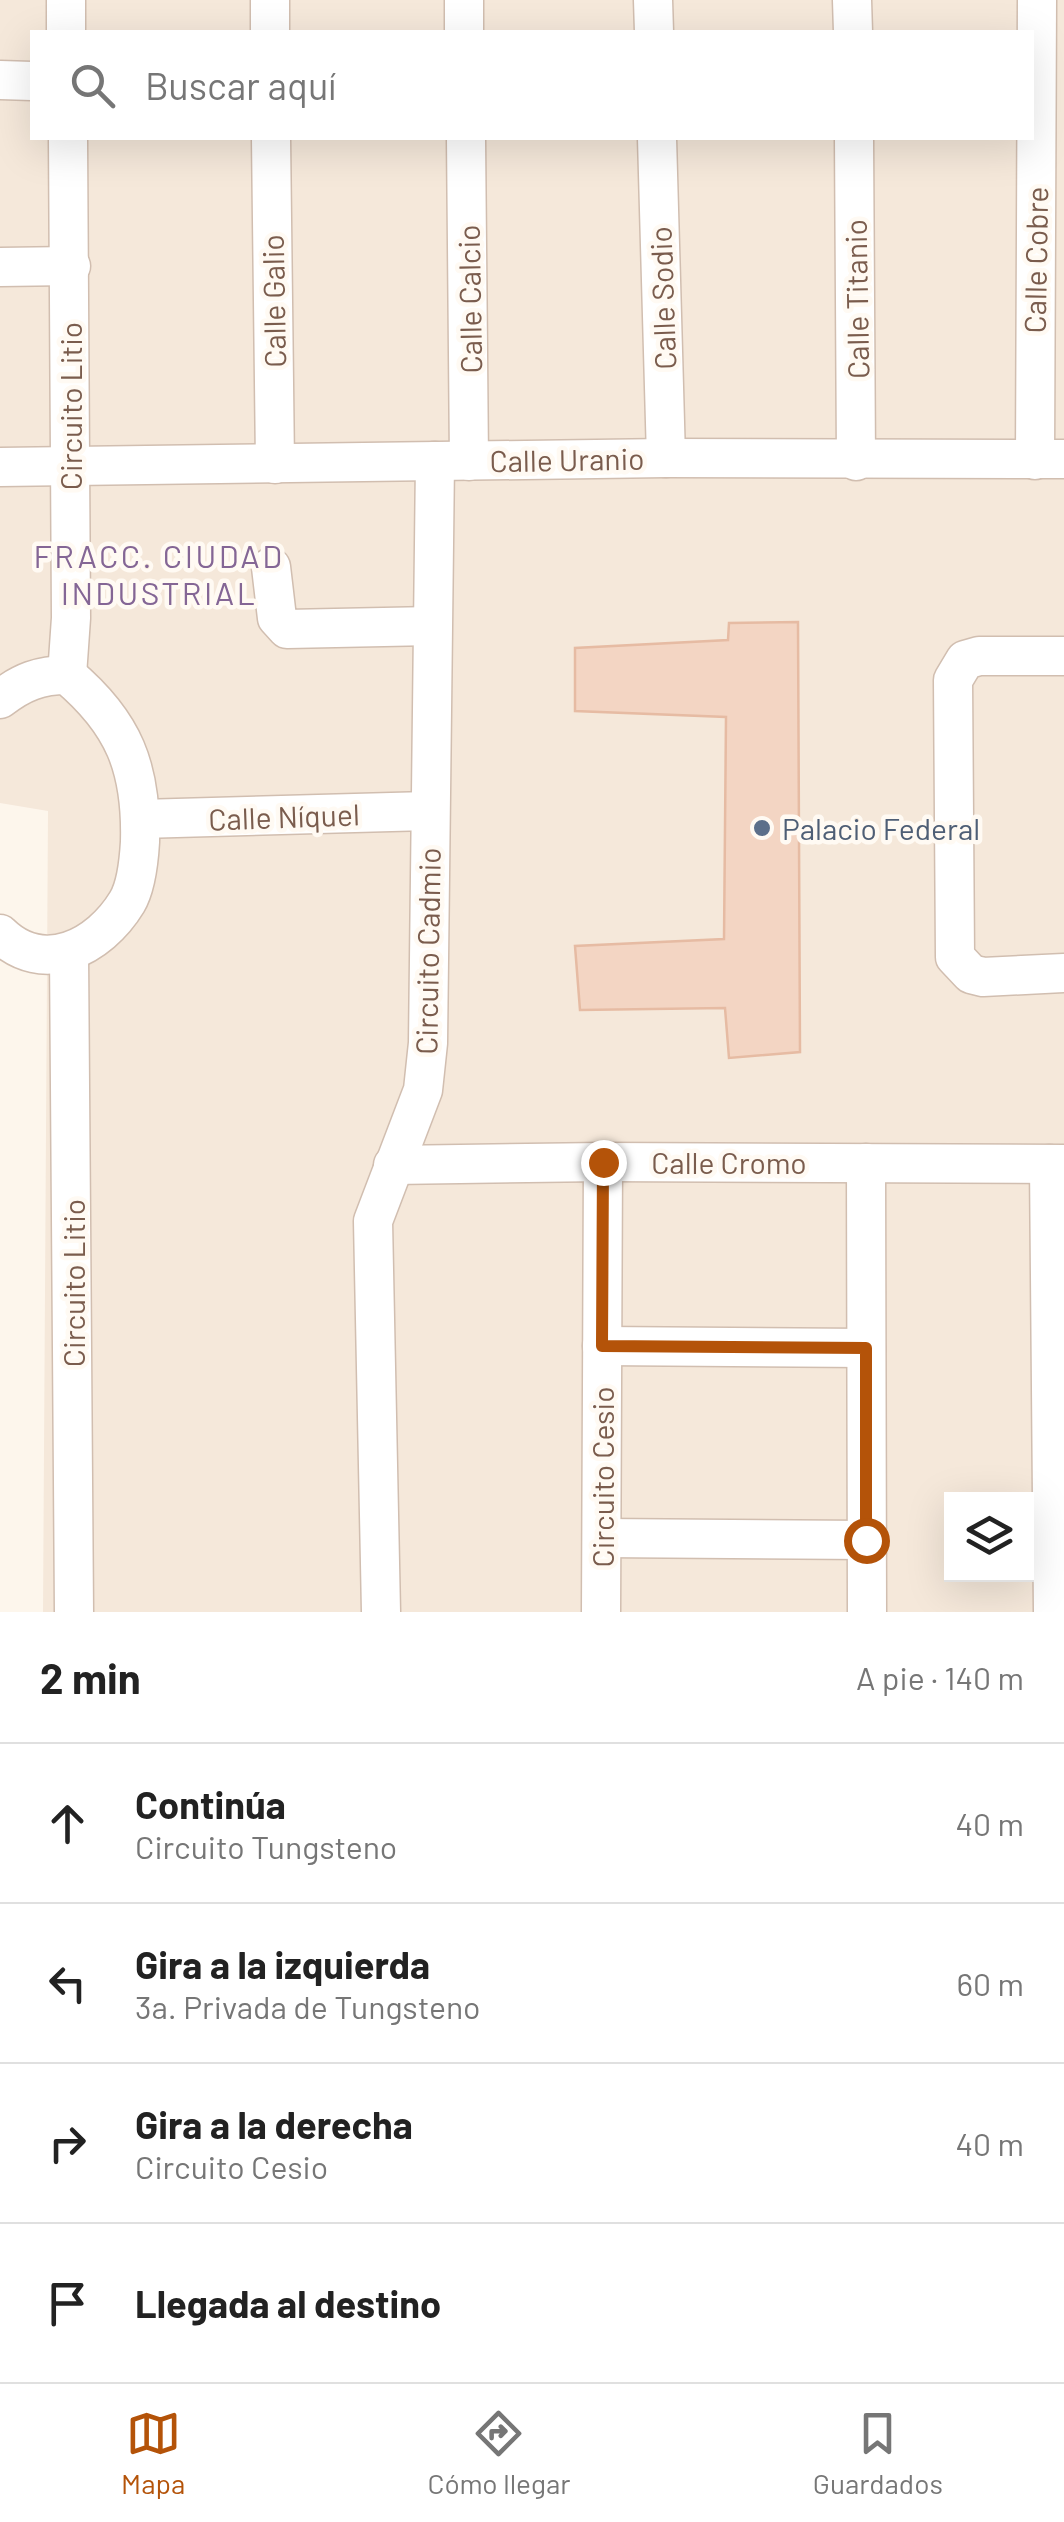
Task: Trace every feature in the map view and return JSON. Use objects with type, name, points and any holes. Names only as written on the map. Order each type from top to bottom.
[{"type":"street","points":[[66,0],[66,30]]},
{"type":"street","points":[[270,0],[270,30]]},
{"type":"street","points":[[464,0],[464,30]]},
{"type":"street","points":[[653,0],[654,30]]},
{"type":"street","points":[[852,0],[853,30]]},
{"type":"street","name":"Calle Cobre","points":[[1038,0],[1049,460]]},
{"type":"street","points":[[0,80],[30,80]]},
{"type":"street","name":"Circuito Litio","points":[[67,674],[71,266],[68,140]]},
{"type":"street","name":"Calle Galio","points":[[272,140],[276,464]]},
{"type":"street","name":"Calle Calcio","points":[[452,461],[466,140]]},
{"type":"street","name":"Calle Sodio","points":[[658,140],[666,458]]},
{"type":"street","name":"Calle Titanio","points":[[854,140],[856,461]]},
{"type":"street","points":[[0,266],[71,266]]},
{"type":"street","name":"Calle Uranio","points":[[0,468],[666,458],[1049,460]]},
{"type":"street","name":"Circuito Cadmio","points":[[381,1612],[373,1222],[423,1090],[428,1043],[432,626],[452,461]]},
{"type":"street","points":[[271,567],[277,618],[287,628],[432,626]]},
{"type":"street","points":[[1064,656],[978,656],[966,660],[952,680],[955,956],[970,974],[983,978],[1064,973]]},
{"type":"street","points":[[0,699],[42,675],[67,674],[92,695],[118,730],[140,791],[139,854],[128,901],[101,930],[68,954],[42,956],[24,952],[0,934]]},
{"type":"street","name":"Calle Níquel","points":[[140,819],[428,811]]},
{"type":"street","name":"Circuito Litio","points":[[68,954],[74,1612]]},
{"type":"street","name":"Calle Cromo","points":[[394,1166],[603,1162],[1056,1164]]},
{"type":"street","name":"Circuito Cesio","points":[[602,1612],[603,1162]]},
{"type":"street","points":[[866,1162],[866,1612]]},
{"type":"street","points":[[1053,1612],[1056,1164]]},
{"type":"street","points":[[602,1346],[866,1348]]},
{"type":"street","points":[[602,1538],[866,1540]]},
{"type":"shaded area","points":[[0,0],[1064,0],[1064,1612],[43,1612],[48,811],[0,803]]},
{"type":"building","name":"Palacio Federal","points":[[798,622],[800,1052],[729,1058],[725,1008],[580,1010],[575,946],[724,939],[726,717],[575,711],[575,648],[728,640],[729,623]]},
{"type":"place","name":"Palacio Federal","points":[[762,828]]},
{"type":"district","name":"FRACC. CIUDAD INDUSTRIAL","points":[[159,574]]},
{"type":"route","points":[[603,1162],[602,1346],[866,1348],[866,1540]]}]
